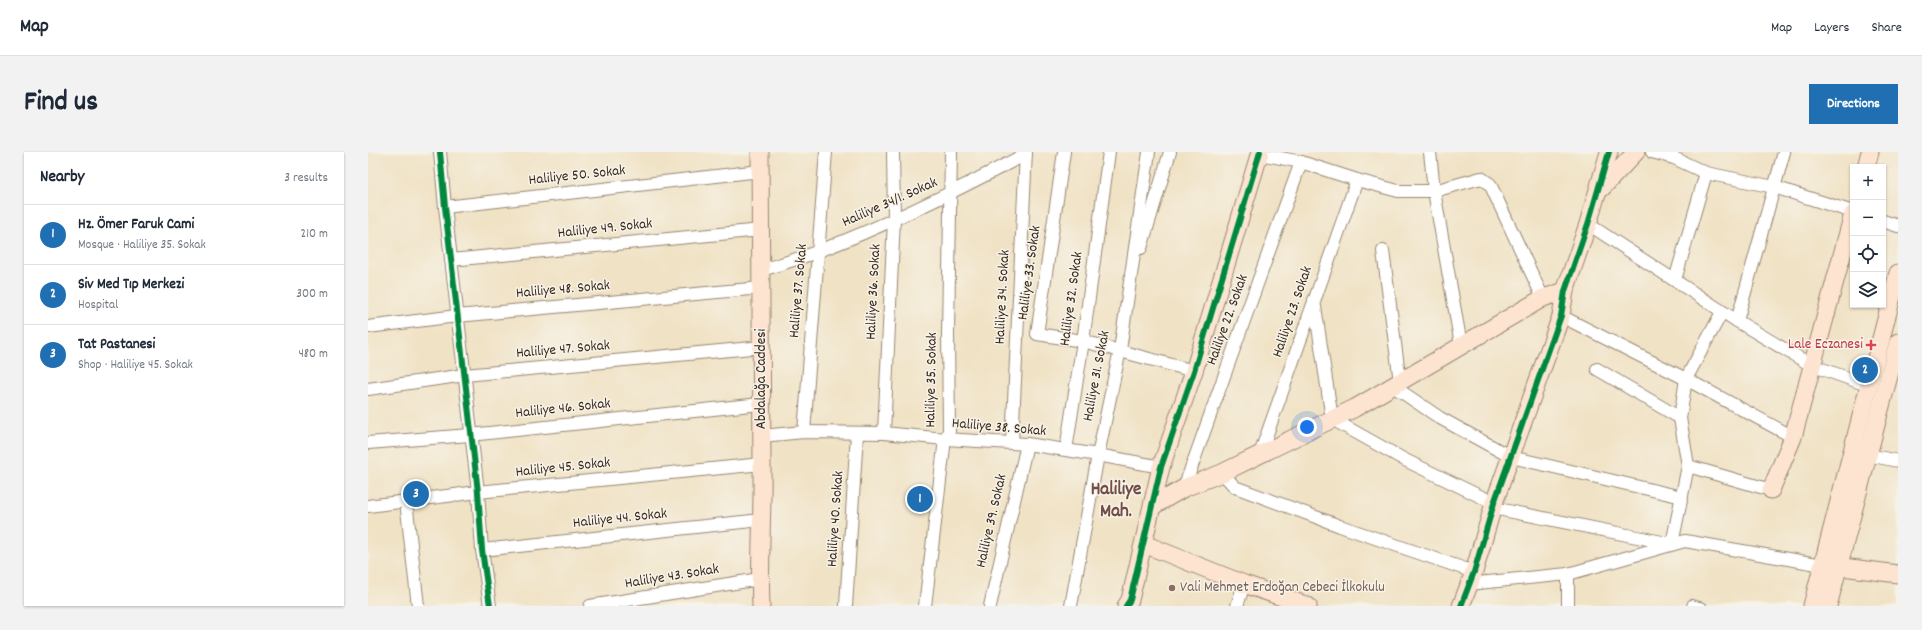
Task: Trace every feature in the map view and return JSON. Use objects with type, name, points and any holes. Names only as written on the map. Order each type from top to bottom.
[{"type":"street","points":[[440,152],[457,316],[465,375],[470,435],[478,492],[482,550],[490,606]]},
{"type":"street","name":"Abdalağa Caddesi","points":[[760,152],[762,270],[760,404],[762,464],[761,606]]},
{"type":"street","name":"Haliliye 37. Sokak","points":[[804,432],[826,152]]},
{"type":"street","name":"Haliliye 36. Sokak","points":[[884,433],[894,219],[893,152]]},
{"type":"street","name":"Haliliye 35. Sokak","points":[[925,606],[945,439],[949,431],[951,152]]},
{"type":"street","name":"Haliliye 33. Sokak","points":[[1064,152],[1037,334],[1083,341],[1194,371]]},
{"type":"street","name":"Haliliye 32. Sokak","points":[[1066,450],[1083,341],[1109,152]]},
{"type":"street","name":"Haliliye 31. Sokak","points":[[1071,606],[1098,455],[1120,350],[1149,152]]},
{"type":"street","points":[[1129,289],[1170,152]]},
{"type":"street","points":[[1430,152],[1434,191],[1461,345]]},
{"type":"street","points":[[1461,606],[1494,506],[1561,316],[1565,291],[1599,190],[1609,152]]},
{"type":"street","points":[[1599,190],[1636,152]]},
{"type":"street","points":[[1652,152],[1676,155],[1706,174],[1774,187],[1850,212]]},
{"type":"street","points":[[1737,321],[1784,152]]},
{"type":"street","points":[[1867,164],[1870,152]]},
{"type":"street","name":"Haliliye 34/1. Sokak","points":[[762,270],[819,251],[894,219],[950,194],[1026,153]]},
{"type":"street","name":"Haliliye 34. Sokak","points":[[1012,443],[1026,153]]},
{"type":"street","points":[[1128,604],[1144,544],[1161,467],[1194,371],[1260,153],[1301,162],[1357,180],[1398,191],[1434,191],[1481,178],[1490,184],[1543,298]]},
{"type":"street","name":"Haliliye 22. Sokak","points":[[1184,488],[1301,162]]},
{"type":"street","name":"Haliliye 50. Sokak","points":[[445,207],[760,171]]},
{"type":"street","points":[[1675,280],[1706,174]]},
{"type":"street","name":"Haliliye 23. Sokak","points":[[1260,454],[1357,180]]},
{"type":"street","points":[[1886,222],[1898,226]]},
{"type":"street","points":[[1588,224],[1722,312],[1811,365],[1870,386]]},
{"type":"street","points":[[1688,466],[1771,490],[1793,437],[1811,365],[1850,224]]},
{"type":"street","name":"Haliliye 49. Sokak","points":[[451,260],[761,230]]},
{"type":"street","points":[[1383,251],[1396,384],[1440,418],[1511,457],[1682,497]]},
{"type":"street","points":[[1828,606],[1830,565],[1870,386],[1898,273]]},
{"type":"street","name":"Haliliye 48. Sokak","points":[[368,327],[457,316],[761,288]]},
{"type":"street","points":[[1153,506],[1184,488],[1222,473],[1332,419],[1396,384],[1543,298],[1565,291]]},
{"type":"street","points":[[1314,300],[1332,419]]},
{"type":"street","points":[[1672,544],[1688,466],[1680,418],[1686,379],[1722,312]]},
{"type":"street","points":[[1561,316],[1686,379],[1793,437]]},
{"type":"street","points":[[1017,332],[1037,334]]},
{"type":"street","points":[[1812,606],[1830,565],[1868,455],[1898,342]]},
{"type":"street","name":"Haliliye 47. Sokak","points":[[368,389],[465,375],[762,347]]},
{"type":"street","points":[[1597,369],[1680,418]]},
{"type":"street","name":"Haliliye 46. Sokak","points":[[368,443],[470,435],[760,404]]},
{"type":"street","points":[[1332,419],[1405,460],[1494,506],[1672,544]]},
{"type":"street","name":"Haliliye 38. Sokak","points":[[761,436],[804,432],[857,434],[884,433],[945,439],[1027,444],[1161,467]]},
{"type":"street","name":"Haliliye 40. Sokak","points":[[846,606],[857,434]]},
{"type":"street","name":"Haliliye 39. Sokak","points":[[990,606],[998,565],[1027,444]]},
{"type":"street","points":[[1868,455],[1898,461]]},
{"type":"street","name":"Haliliye 45. Sokak","points":[[368,506],[478,492],[762,464]]},
{"type":"street","points":[[1222,473],[1235,487],[1340,526],[1471,578],[1568,574],[1685,541],[1830,565],[1898,574]]},
{"type":"street","points":[[406,501],[418,606]]},
{"type":"street","name":"Haliliye 44. Sokak","points":[[482,550],[761,520]]},
{"type":"street","points":[[1144,544],[1244,584],[1308,606]]},
{"type":"street","points":[[1568,574],[1568,606]]},
{"type":"street","name":"Haliliye 43. Sokak","points":[[590,606],[760,579]]},
{"type":"street","points":[[1237,606],[1244,584]]},
{"type":"lane","points":[[1690,606],[1691,603],[1703,606]]},
{"type":"cycle path","points":[[440,152],[478,492],[482,550],[490,606]]},
{"type":"cycle path","points":[[1126,606],[1130,600],[1161,467],[1194,371],[1260,152]]},
{"type":"cycle path","points":[[1461,606],[1474,572],[1494,503],[1561,316],[1565,291],[1588,224],[1609,152]]},
{"type":"place","name":"Lale Eczanesi","points":[[1871,345]]},
{"type":"place","name":"Siv Med Tıp Merkezi","points":[[1865,370]]},
{"type":"place","name":"Tat Pastanesi","points":[[416,494]]},
{"type":"place","name":"Hz. Ömer Faruk Cami","points":[[920,499]]},
{"type":"place","name":"Vali Mehmet Erdoğan Cebeci İlkokulu","points":[[1172,588]]},
{"type":"district","name":"Haliliye Mah.","points":[[1116,501]]}]
